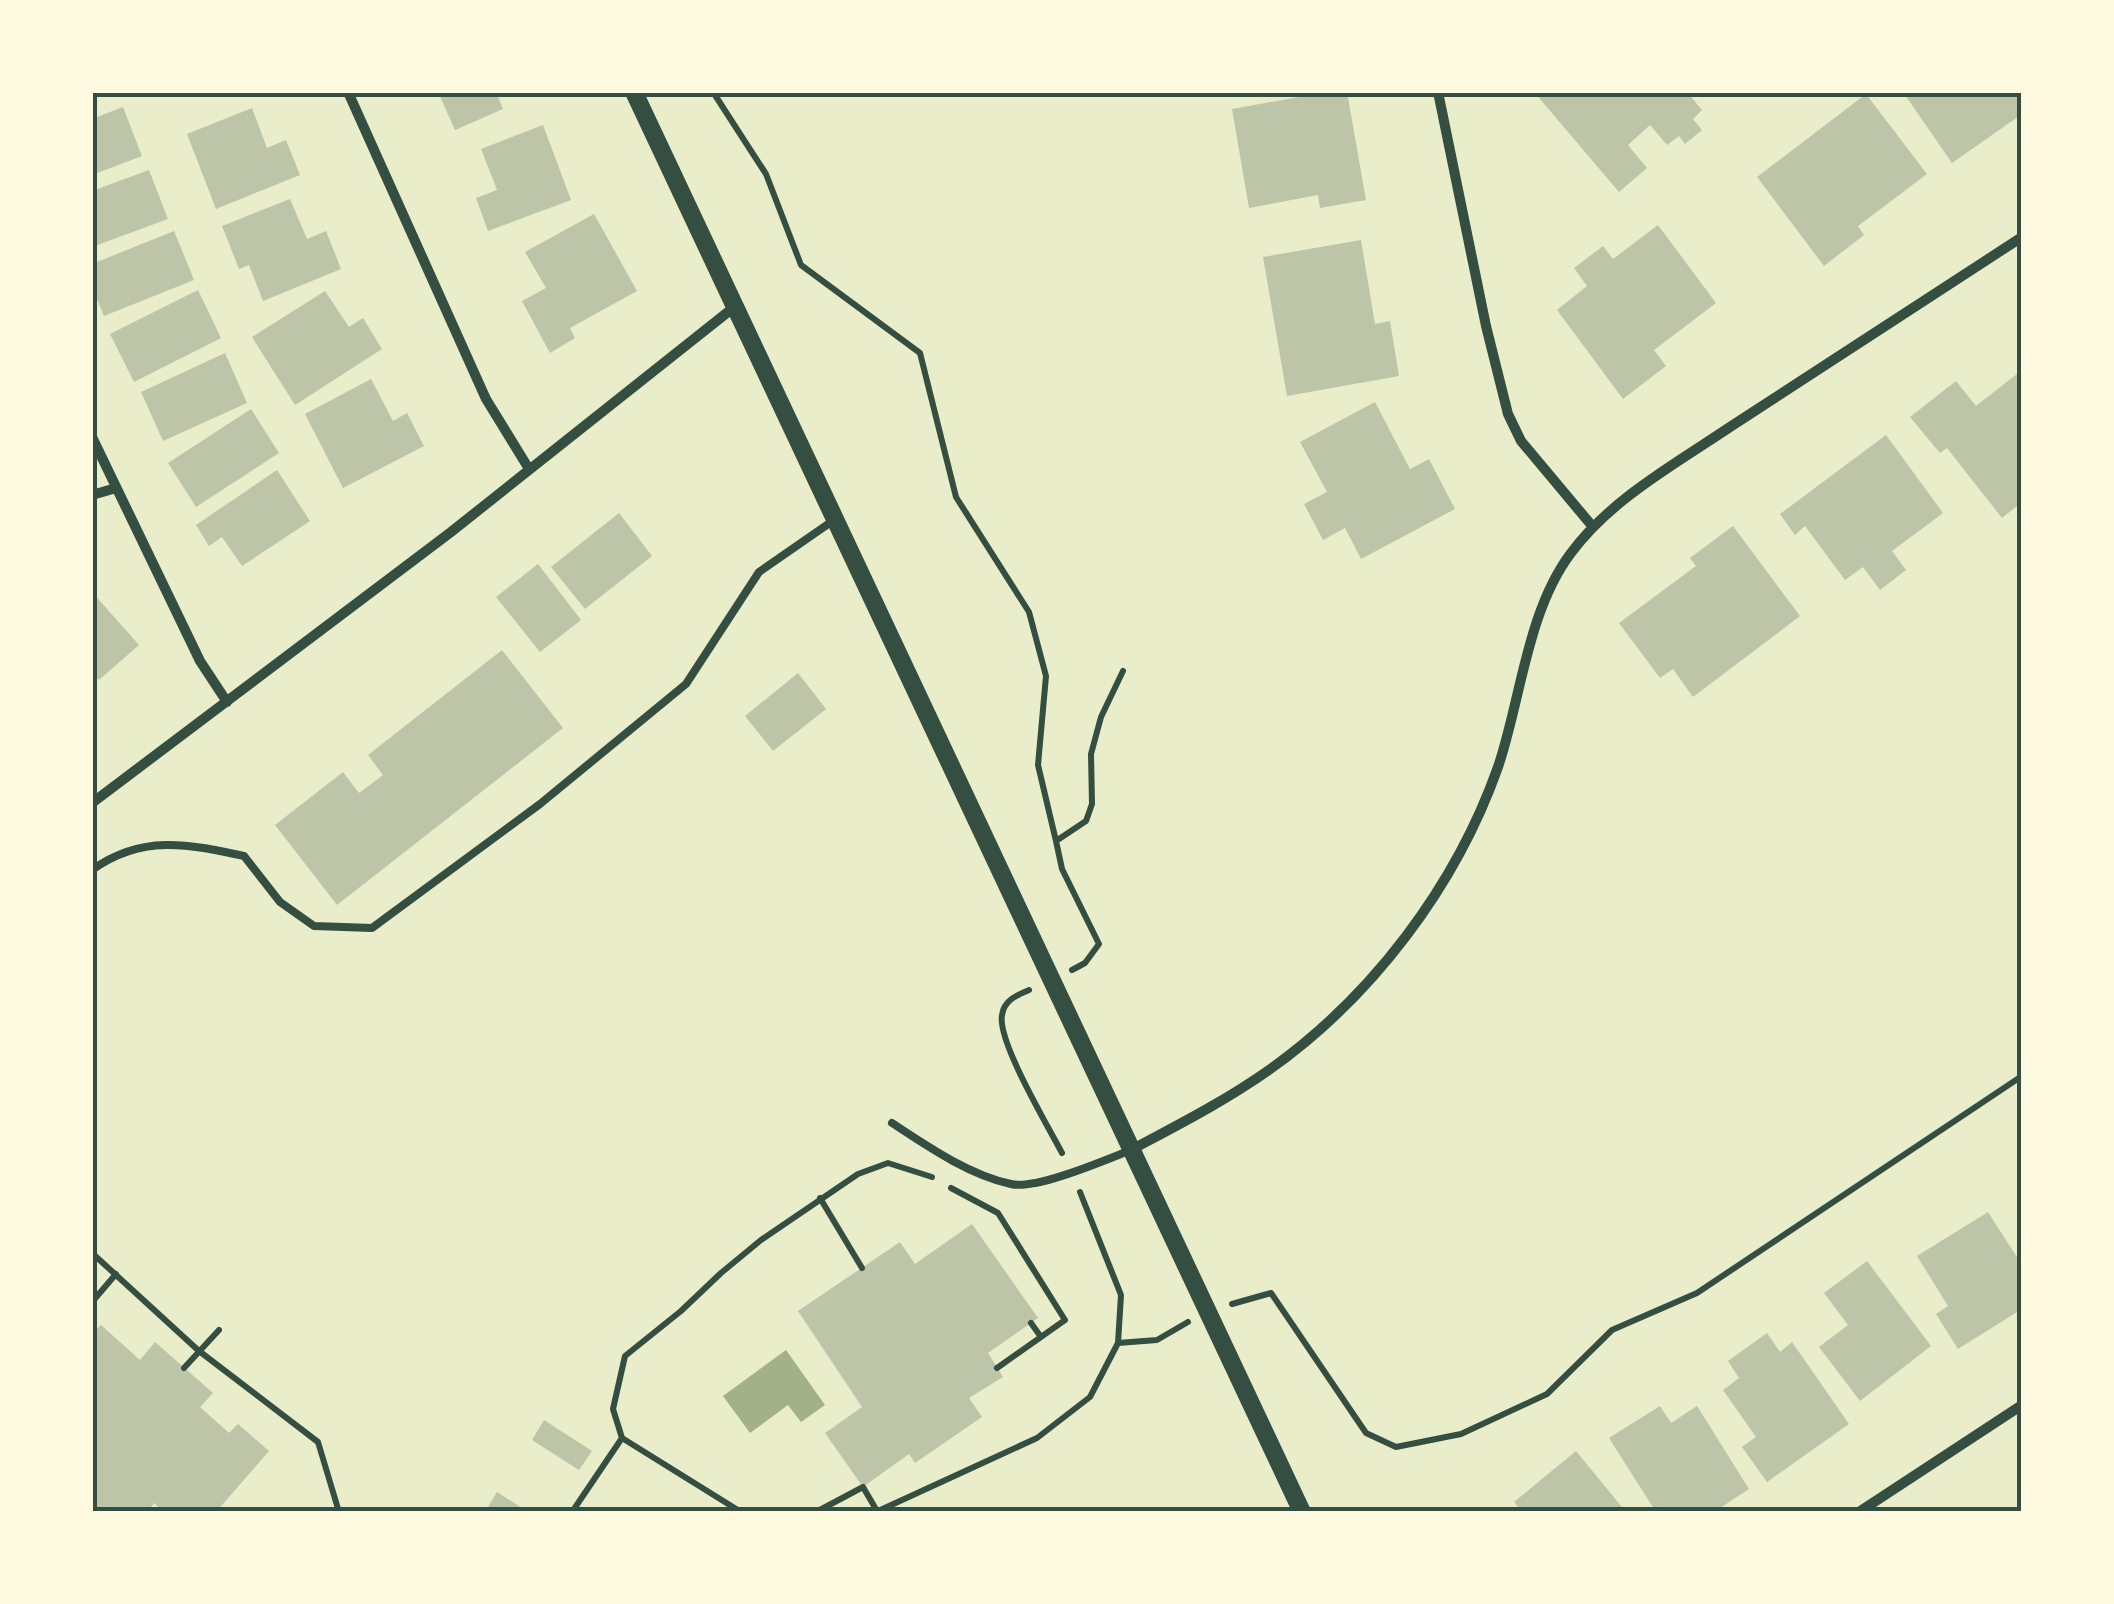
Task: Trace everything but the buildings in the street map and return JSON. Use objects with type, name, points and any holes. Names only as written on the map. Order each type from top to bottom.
[{"type":"street","points":[[348,92],[486,399],[529,470]]},
{"type":"street","points":[[634,92],[1302,1512]]},
{"type":"street","points":[[1438,92],[1508,414],[1521,442],[1593,528]]},
{"type":"street","points":[[1131,1150],[1216,1104],[1270,1069],[1318,1030],[1368,981],[1416,923],[1456,862],[1485,800],[1513,720],[1533,633],[1551,589],[1569,555],[1593,528],[1676,463],[2022,236]]},
{"type":"street","points":[[92,803],[529,470],[733,308]]},
{"type":"street","points":[[92,438],[200,661],[227,702]]},
{"type":"street","points":[[92,495],[116,488]]},
{"type":"street","points":[[1859,1512],[2022,1405]]},
{"type":"lane","points":[[92,870],[112,856],[153,844],[198,846],[244,856],[280,902],[314,926],[372,928],[540,804],[686,684],[759,572],[834,520]]},
{"type":"lane","points":[[892,1123],[941,1156],[1014,1185],[1072,1172],[1131,1150]]},
{"type":"path","points":[[714,92],[766,174],[801,265],[920,352],[956,497],[1028,612],[1046,676],[1038,766],[1062,869],[1100,944],[1085,964],[1010,998],[1002,1013],[1002,1036],[1072,1172],[1120,1295],[1118,1343],[1090,1397],[1037,1438],[877,1511],[863,1487],[816,1512]]},
{"type":"path","points":[[1056,842],[1086,821],[1092,804],[1092,754],[1101,717],[1122,671]]},
{"type":"path","points":[[1118,1343],[1157,1340],[1208,1311],[1270,1292],[1366,1433],[1396,1446],[1461,1434],[1547,1394],[1612,1330],[1697,1293],[2022,1076]]},
{"type":"path","points":[[741,1512],[622,1438],[613,1409],[626,1356],[682,1312],[761,1240],[858,1174],[888,1163],[931,1176],[998,1213],[1065,1320],[997,1368]]},
{"type":"path","points":[[820,1198],[862,1268]]},
{"type":"path","points":[[92,1253],[199,1350],[318,1442],[340,1512]]},
{"type":"path","points":[[92,1302],[116,1274]]},
{"type":"path","points":[[1031,1323],[1041,1337]]},
{"type":"path","points":[[184,1368],[219,1330]]},
{"type":"path","points":[[572,1512],[622,1438]]},
{"type":"shaded area","points":[[786,1350],[825,1405],[801,1422],[788,1405],[750,1433],[723,1396]]}]
